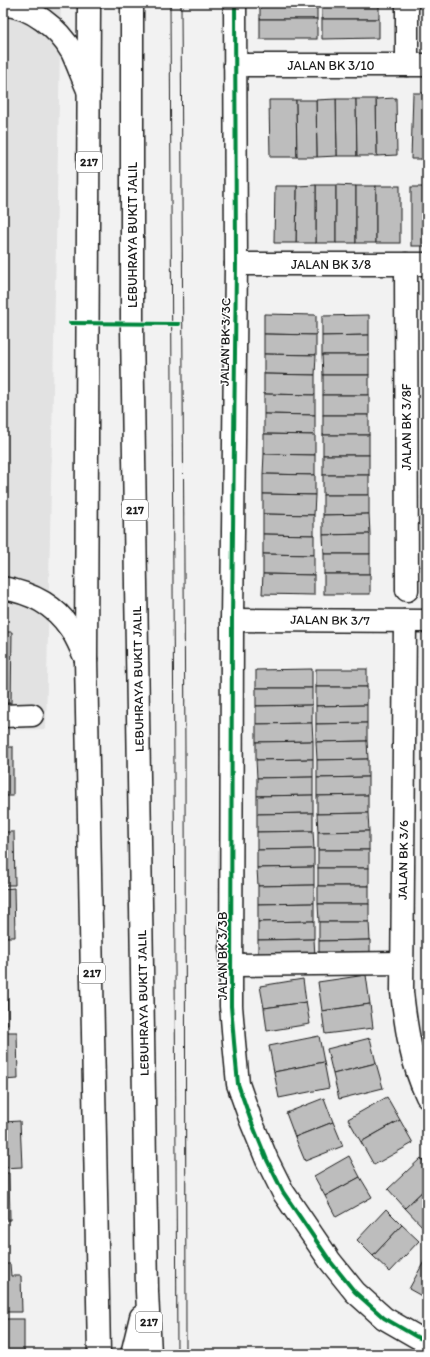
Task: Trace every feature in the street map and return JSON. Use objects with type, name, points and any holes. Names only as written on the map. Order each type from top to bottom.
[{"type":"main road","name":"217","points":[[89,3],[86,659],[99,1354]]},
{"type":"main road","name":"LEBUHRAYA BUKIT JALIL","points":[[132,3],[132,328],[147,1291],[150,1354]]},
{"type":"main road","name":"JALAN BK 3/3C","points":[[232,620],[236,264],[235,3]]},
{"type":"main road","points":[[407,3],[417,65]]},
{"type":"main road","points":[[3,5],[10,5],[27,10],[42,19],[61,38],[71,52],[89,92]]},
{"type":"main road","name":"JALAN BK 3/10","points":[[235,65],[417,65]]},
{"type":"main road","name":"JALAN BK 3/8","points":[[236,264],[427,264]]},
{"type":"main road","name":"JALAN BK 3/8F","points":[[406,264],[407,590]]},
{"type":"main road","points":[[3,588],[20,591],[41,601],[57,612],[71,629],[86,659]]},
{"type":"main road","name":"JALAN BK 3/7","points":[[232,620],[427,621]]},
{"type":"main road","name":"JALAN BK 3/3B","points":[[232,620],[232,1013],[238,1084],[266,1160],[283,1192],[330,1261],[355,1292],[384,1318],[427,1341]]},
{"type":"main road","name":"JALAN BK 3/6","points":[[405,621],[402,992],[405,1024],[412,1056],[427,1096]]},
{"type":"main road","points":[[3,716],[32,715]]},
{"type":"main road","points":[[232,965],[402,963]]},
{"type":"main road","points":[[146,1224],[158,1261],[163,1354]]},
{"type":"main road","points":[[132,1354],[147,1291]]},
{"type":"shaded area","points":[[3,3],[61,3],[46,729],[3,730]]},
{"type":"building","points":[[260,3],[317,3],[317,19],[260,19]]},
{"type":"building","points":[[322,3],[379,3],[379,19],[322,19]]},
{"type":"building","points":[[260,19],[317,19],[317,39],[260,39]]},
{"type":"building","points":[[322,19],[379,19],[379,38],[322,39]]},
{"type":"building","points":[[413,93],[427,93],[427,159],[411,159]]},
{"type":"building","points":[[396,98],[397,155],[377,156],[376,99]]},
{"type":"building","points":[[336,99],[356,99],[357,156],[337,156]]},
{"type":"building","points":[[336,99],[337,156],[317,157],[316,100]]},
{"type":"building","points":[[356,99],[376,99],[377,156],[357,156]]},
{"type":"building","points":[[269,100],[296,100],[297,157],[270,157]]},
{"type":"building","points":[[296,100],[316,100],[317,157],[297,157]]},
{"type":"building","points":[[316,185],[336,185],[336,243],[316,243]]},
{"type":"building","points":[[316,185],[316,243],[296,243],[297,186]]},
{"type":"building","points":[[336,185],[356,186],[356,243],[336,243]]},
{"type":"building","points":[[275,186],[297,186],[296,243],[274,243]]},
{"type":"building","points":[[356,186],[376,186],[376,243],[356,243]]},
{"type":"building","points":[[376,186],[400,186],[400,243],[376,243]]},
{"type":"building","points":[[411,187],[427,187],[427,246],[411,246]]},
{"type":"building","points":[[264,314],[316,315],[316,335],[264,334]]},
{"type":"building","points":[[369,315],[369,335],[322,336],[322,316]]},
{"type":"building","points":[[264,334],[316,335],[316,355],[264,354]]},
{"type":"building","points":[[369,335],[369,355],[322,355],[322,336]]},
{"type":"building","points":[[264,354],[316,355],[315,375],[264,374]]},
{"type":"building","points":[[322,355],[369,355],[369,375],[323,375]]},
{"type":"building","points":[[264,374],[315,375],[315,395],[264,394]]},
{"type":"building","points":[[323,375],[369,375],[369,395],[323,395]]},
{"type":"building","points":[[264,394],[315,395],[315,415],[264,414]]},
{"type":"building","points":[[323,395],[369,395],[369,415],[323,415]]},
{"type":"building","points":[[264,414],[315,415],[315,435],[264,434]]},
{"type":"building","points":[[323,415],[369,415],[369,435],[323,435]]},
{"type":"building","points":[[264,434],[315,435],[315,455],[264,454]]},
{"type":"building","points":[[323,435],[369,435],[369,455],[323,455]]},
{"type":"building","points":[[264,454],[315,455],[315,475],[263,474]]},
{"type":"building","points":[[323,455],[369,455],[369,475],[323,475]]},
{"type":"building","points":[[263,474],[315,475],[315,495],[263,494]]},
{"type":"building","points":[[323,475],[369,475],[369,495],[323,495]]},
{"type":"building","points":[[263,494],[315,495],[314,515],[263,514]]},
{"type":"building","points":[[323,495],[369,495],[369,514],[323,515]]},
{"type":"building","points":[[263,514],[314,515],[314,535],[263,534]]},
{"type":"building","points":[[369,514],[370,534],[323,535],[323,515]]},
{"type":"building","points":[[263,534],[314,535],[314,555],[263,554]]},
{"type":"building","points":[[370,534],[370,554],[324,554],[323,535]]},
{"type":"building","points":[[263,554],[314,555],[314,575],[263,574]]},
{"type":"building","points":[[324,554],[370,554],[370,574],[324,574]]},
{"type":"building","points":[[263,574],[314,575],[314,595],[262,594]]},
{"type":"building","points":[[324,574],[370,574],[370,594],[324,594]]},
{"type":"building","points":[[3,632],[12,632],[11,703],[3,703]]},
{"type":"building","points":[[312,669],[312,688],[256,688],[256,670]]},
{"type":"building","points":[[316,669],[367,669],[367,687],[316,687]]},
{"type":"building","points":[[316,687],[367,687],[367,705],[316,706]]},
{"type":"building","points":[[256,688],[312,688],[312,705],[256,706]]},
{"type":"building","points":[[312,705],[312,723],[256,724],[256,706]]},
{"type":"building","points":[[367,705],[367,723],[316,724],[316,706]]},
{"type":"building","points":[[312,723],[313,741],[256,742],[256,724]]},
{"type":"building","points":[[367,723],[367,741],[316,742],[316,724]]},
{"type":"building","points":[[313,741],[313,759],[256,760],[256,742]]},
{"type":"building","points":[[367,741],[368,759],[317,760],[316,742]]},
{"type":"building","points":[[3,747],[13,747],[13,796],[3,796]]},
{"type":"building","points":[[313,759],[313,777],[257,778],[256,760]]},
{"type":"building","points":[[368,759],[368,777],[317,778],[317,760]]},
{"type":"building","points":[[313,777],[313,795],[257,796],[257,778]]},
{"type":"building","points":[[368,777],[368,795],[317,796],[317,778]]},
{"type":"building","points":[[313,795],[313,813],[257,814],[257,796]]},
{"type":"building","points":[[368,795],[368,813],[317,814],[317,796]]},
{"type":"building","points":[[313,813],[313,831],[257,832],[257,814]]},
{"type":"building","points":[[368,813],[369,831],[318,832],[317,814]]},
{"type":"building","points":[[313,831],[314,849],[257,850],[257,832]]},
{"type":"building","points":[[369,831],[369,850],[318,850],[318,832]]},
{"type":"building","points":[[3,832],[14,832],[15,885],[3,885]]},
{"type":"building","points":[[314,849],[314,867],[257,868],[257,850]]},
{"type":"building","points":[[318,850],[369,850],[369,868],[318,868]]},
{"type":"building","points":[[314,867],[314,885],[258,886],[257,868]]},
{"type":"building","points":[[318,868],[369,868],[369,886],[318,886]]},
{"type":"building","points":[[314,885],[314,903],[258,904],[258,886]]},
{"type":"building","points":[[318,886],[369,886],[369,904],[318,904]]},
{"type":"building","points":[[14,888],[15,937],[3,937],[3,889]]},
{"type":"building","points":[[314,903],[314,921],[258,922],[258,904]]},
{"type":"building","points":[[318,904],[369,904],[369,922],[319,922]]},
{"type":"building","points":[[314,921],[314,939],[258,940],[258,922]]},
{"type":"building","points":[[319,922],[369,922],[370,940],[319,941]]},
{"type":"building","points":[[314,939],[315,957],[258,958],[258,940]]},
{"type":"building","points":[[370,940],[370,958],[319,958],[319,941]]},
{"type":"building","points":[[3,972],[7,972],[8,1025],[3,1025]]},
{"type":"building","points":[[366,975],[370,1004],[322,1011],[318,982]]},
{"type":"building","points":[[303,979],[306,1002],[264,1008],[260,986]]},
{"type":"building","points":[[306,1002],[310,1024],[267,1031],[264,1008]]},
{"type":"building","points":[[370,1004],[373,1028],[325,1034],[322,1011]]},
{"type":"building","points":[[3,1032],[17,1032],[18,1079],[3,1080]]},
{"type":"building","points":[[319,1036],[324,1062],[274,1072],[269,1046]]},
{"type":"building","points":[[370,1038],[376,1063],[333,1074],[327,1049]]},
{"type":"building","points":[[324,1062],[329,1088],[279,1098],[274,1072]]},
{"type":"building","points":[[376,1063],[383,1088],[339,1099],[333,1074]]},
{"type":"building","points":[[387,1097],[400,1120],[361,1142],[348,1119]]},
{"type":"building","points":[[324,1098],[333,1122],[295,1137],[286,1113]]},
{"type":"building","points":[[400,1120],[413,1143],[374,1165],[361,1142]]},
{"type":"building","points":[[20,1121],[22,1167],[3,1168],[3,1122]]},
{"type":"building","points":[[333,1122],[343,1146],[305,1161],[295,1137]]},
{"type":"building","points":[[349,1156],[360,1177],[325,1196],[314,1176]]},
{"type":"building","points":[[421,1158],[427,1165],[427,1187],[405,1208],[388,1189]]},
{"type":"building","points":[[3,1173],[9,1173],[10,1220],[3,1220]]},
{"type":"building","points":[[360,1177],[372,1197],[336,1217],[325,1196]]},
{"type":"building","points":[[427,1187],[427,1222],[422,1226],[405,1208]]},
{"type":"building","points":[[386,1209],[402,1225],[373,1256],[357,1240]]},
{"type":"building","points":[[402,1225],[419,1241],[390,1272],[373,1256]]},
{"type":"building","points":[[427,1256],[427,1299],[409,1289]]},
{"type":"building","points":[[3,1264],[10,1264],[11,1276],[21,1276],[22,1312],[3,1312]]},
{"type":"building","points":[[3,1319],[24,1319],[24,1354],[3,1354]]},
{"type":"tram line","points":[[170,3],[177,1354]]},
{"type":"tram line","points":[[181,3],[185,756],[186,1354]]},
{"type":"cycle path","points":[[235,3],[236,264],[232,620],[231,1006],[238,1084],[267,1160],[283,1192],[330,1261],[355,1292],[384,1318],[427,1341]]},
{"type":"cycle path","points":[[70,323],[179,324]]}]
